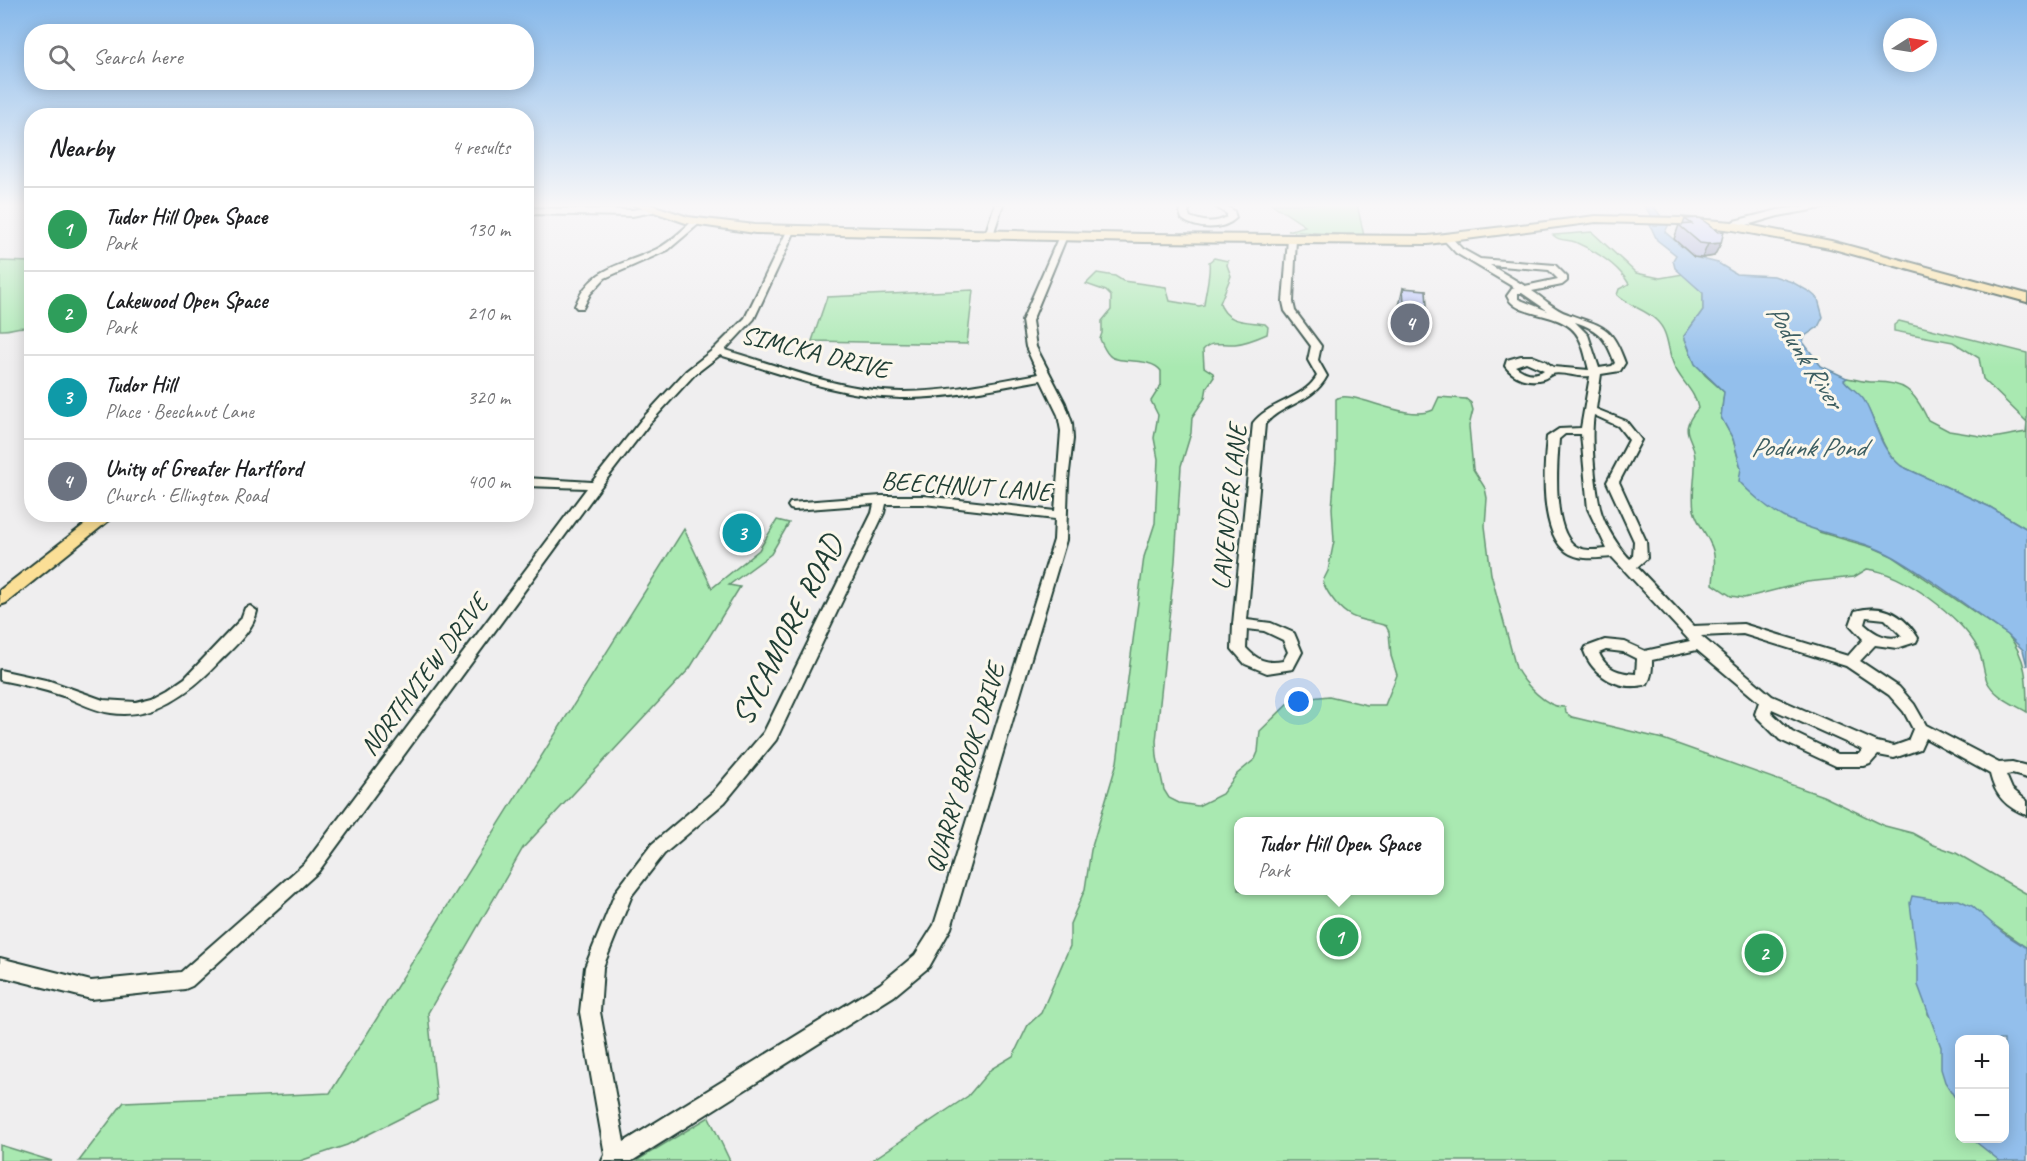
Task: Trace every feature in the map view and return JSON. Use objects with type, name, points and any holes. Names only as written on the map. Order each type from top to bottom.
[{"type":"main road","points":[[1880,258],[2027,298]]},
{"type":"main road","points":[[0,599],[99,522]]},
{"type":"street","points":[[580,306],[585,292],[602,276],[616,267],[639,258]]},
{"type":"street","name":"NORTHVIEW DRIVE","points":[[0,967],[91,990],[185,980],[312,867],[595,486],[666,398],[690,373],[718,351],[749,319],[778,258]]},
{"type":"street","name":"QUARRY BROOK DRIVE","points":[[614,1160],[886,990],[922,961],[942,928],[1060,540],[1062,478],[1069,433],[1064,414],[1043,376],[1026,335],[1027,321],[1054,258]]},
{"type":"street","name":"LAVENDER LANE","points":[[1240,624],[1266,626],[1289,637],[1295,652],[1288,665],[1270,669],[1250,662],[1239,649],[1240,624],[1259,423],[1266,412],[1311,391],[1320,382],[1322,372],[1313,360],[1316,346],[1290,311],[1288,302],[1291,258]]},
{"type":"street","points":[[1472,258],[1564,317],[1583,335],[1596,374],[1586,430],[1594,509],[1615,552],[1700,644],[1767,700],[1874,748],[1894,752],[1914,745],[1921,729]]},
{"type":"street","points":[[1479,262],[1552,267],[1564,279],[1559,283],[1523,289]]},
{"type":"street","points":[[1550,370],[1596,374],[1616,369],[1620,363],[1617,348],[1601,327],[1587,321],[1564,317]]},
{"type":"street","name":"SIMCKA DRIVE","points":[[718,351],[857,391],[884,394],[940,392],[1043,376]]},
{"type":"street","points":[[1591,411],[1613,417],[1629,429],[1635,440],[1613,482]]},
{"type":"street","points":[[1586,430],[1563,431],[1553,437],[1550,465],[1556,526],[1561,541],[1581,554],[1615,552]]},
{"type":"street","points":[[1590,479],[1613,482]]},
{"type":"street","points":[[534,482],[584,483],[595,486]]},
{"type":"street","points":[[1613,482],[1640,541],[1640,558],[1629,567]]},
{"type":"street","name":"BEECHNUT LANE","points":[[794,506],[881,500],[924,500],[1062,516]]},
{"type":"street","name":"SYCAMORE ROAD","points":[[614,1160],[590,1011],[594,967],[625,891],[658,849],[719,796],[770,736],[878,513],[881,500]]},
{"type":"street","points":[[0,675],[38,681],[114,708],[141,706],[164,700],[190,684],[248,621],[250,611]]},
{"type":"street","points":[[1690,631],[1743,629],[1851,662],[1894,691],[1909,708],[1921,729],[1997,770],[2012,768],[2027,772]]},
{"type":"street","points":[[1851,662],[1872,639]]},
{"type":"street","points":[[1644,656],[1700,644]]},
{"type":"street","points":[[1767,700],[1762,714],[1786,736],[1836,760],[1864,760],[1874,748]]},
{"type":"street","points":[[1997,770],[2000,787],[2016,804],[2027,808]]},
{"type":"green space","points":[[1214,258],[1228,261],[1231,276],[1220,303],[1223,310],[1232,318],[1265,324],[1268,327],[1267,334],[1256,339],[1235,344],[1214,344],[1203,350],[1204,367],[1213,373],[1214,377],[1207,387],[1205,398],[1192,417],[1191,433],[1181,466],[1175,561],[1156,741],[1164,790],[1169,798],[1179,803],[1198,806],[1222,794],[1237,774],[1255,759],[1260,731],[1294,698],[1329,696],[1367,705],[1385,705],[1397,675],[1386,626],[1353,617],[1341,609],[1323,581],[1328,571],[1334,541],[1332,508],[1336,460],[1336,399],[1354,398],[1394,409],[1422,413],[1433,410],[1439,397],[1466,399],[1471,403],[1473,410],[1469,426],[1473,469],[1485,488],[1487,498],[1485,526],[1491,574],[1516,668],[1524,681],[1537,694],[1551,704],[1565,707],[1566,713],[1572,717],[1663,739],[1823,796],[1885,826],[1912,833],[1934,845],[1956,853],[2027,894],[2027,948],[1975,912],[1951,900],[1935,900],[1928,1014],[1955,1043],[1955,1143],[2000,1143],[2015,1161],[871,1161],[968,1096],[991,1069],[1013,1056],[1028,1025],[1041,1013],[1070,946],[1070,924],[1085,889],[1091,850],[1117,762],[1144,557],[1155,523],[1158,459],[1154,438],[1158,415],[1151,401],[1161,385],[1161,371],[1150,364],[1113,358],[1108,353],[1100,339],[1102,321],[1111,310],[1111,296],[1106,291],[1086,284],[1097,273],[1115,276],[1123,281],[1166,287],[1170,301],[1204,305],[1209,262]]},
{"type":"green space","points":[[1620,258],[1636,273],[1660,278],[1683,274],[1703,293],[1703,310],[1684,336],[1692,358],[1705,375],[1724,392],[1721,417],[1733,439],[1741,469],[1819,532],[1874,548],[1892,556],[2008,635],[2019,652],[2025,670],[2027,712],[2004,699],[1990,686],[1978,649],[1959,624],[1914,587],[1897,578],[1867,569],[1854,577],[1807,582],[1744,598],[1731,596],[1713,584],[1714,552],[1697,519],[1693,503],[1695,459],[1687,429],[1698,408],[1690,390],[1676,369],[1666,335],[1660,325],[1652,316],[1617,295],[1619,289],[1629,284],[1605,259]]},
{"type":"green space","points":[[0,261],[24,262],[24,327],[0,330]]},
{"type":"green space","points":[[973,290],[967,344],[812,341],[827,297]]},
{"type":"green space","points":[[1899,321],[2027,353],[2027,422],[1983,379],[1979,358],[1953,342],[1894,331],[1894,325]]},
{"type":"green space","points":[[1847,378],[1865,382],[1892,383],[1907,389],[1918,401],[1928,420],[1949,431],[1993,438],[2026,432],[2027,422],[2027,529],[1990,507],[1901,466],[1883,443],[1859,394],[1843,380]]},
{"type":"green space","points":[[777,520],[789,523],[771,554],[729,585],[740,587],[690,668],[523,848],[428,1013],[437,1100],[347,1145],[300,1161],[79,1161],[124,1102],[330,1093],[684,529],[712,588],[759,550]]},
{"type":"green space","points":[[709,1117],[730,1161],[636,1161]]},
{"type":"green space","points":[[0,1145],[52,1161],[0,1161]]},
{"type":"water","name":"Podunk Pond","points":[[1699,258],[1718,263],[1736,274],[1774,276],[1792,282],[1810,292],[1818,299],[1823,317],[1818,327],[1805,336],[1803,342],[1821,366],[1847,378],[1844,380],[1862,397],[1883,444],[1894,459],[1901,466],[1990,507],[2027,529],[2027,666],[2023,650],[2008,635],[1909,566],[1877,549],[1791,521],[1759,500],[1739,481],[1741,468],[1733,439],[1721,417],[1724,392],[1695,364],[1684,336],[1703,310],[1703,293],[1675,268],[1673,260]]},
{"type":"water","points":[[1912,896],[1937,900],[1959,900],[1972,906],[2003,933],[2027,948],[2027,1161],[2000,1161],[1977,1143],[2009,1143],[2009,1035],[1955,1035],[1955,1098],[1945,1082],[1941,1069],[1941,1047],[1918,985],[1910,903]]},
{"type":"building","points":[[1403,288],[1426,290],[1428,321],[1405,318]]},
{"type":"place","name":"Unity of Greater Hartford","points":[[1410,323]]},
{"type":"place","name":"Tudor Hill","points":[[742,533]]},
{"type":"place","name":"Tudor Hill Open Space","points":[[1339,937]]},
{"type":"place","name":"Lakewood Open Space","points":[[1764,953]]},
{"type":"water label","name":"Podunk River","points":[[1805,356]]}]
